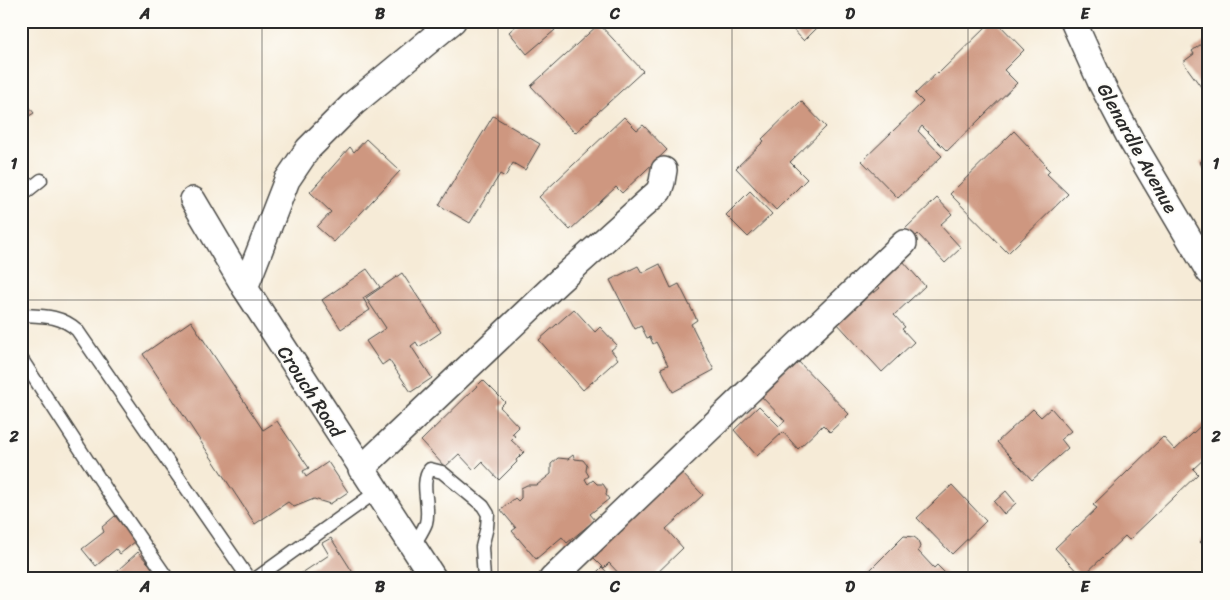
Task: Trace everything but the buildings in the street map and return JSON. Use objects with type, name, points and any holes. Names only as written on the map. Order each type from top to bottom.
[{"type":"street","points":[[245,288],[287,180],[308,149],[354,102],[454,21]]},
{"type":"street","name":"Glenardle Avenue","points":[[1073,21],[1131,140],[1209,272]]},
{"type":"street","points":[[361,469],[558,282],[659,191],[664,170]]},
{"type":"street","name":"Crouch Road","points":[[193,200],[245,288],[434,579]]},
{"type":"street","points":[[552,579],[904,243]]},
{"type":"lane","points":[[21,196],[41,180]]},
{"type":"lane","points":[[21,316],[46,316],[70,323],[77,330],[249,579]]},
{"type":"lane","points":[[21,358],[108,492],[168,579]]},
{"type":"lane","points":[[413,547],[426,522],[428,509],[426,474],[430,469],[442,472],[483,506],[488,514],[482,547],[484,579]]},
{"type":"lane","points":[[254,579],[376,492]]}]
